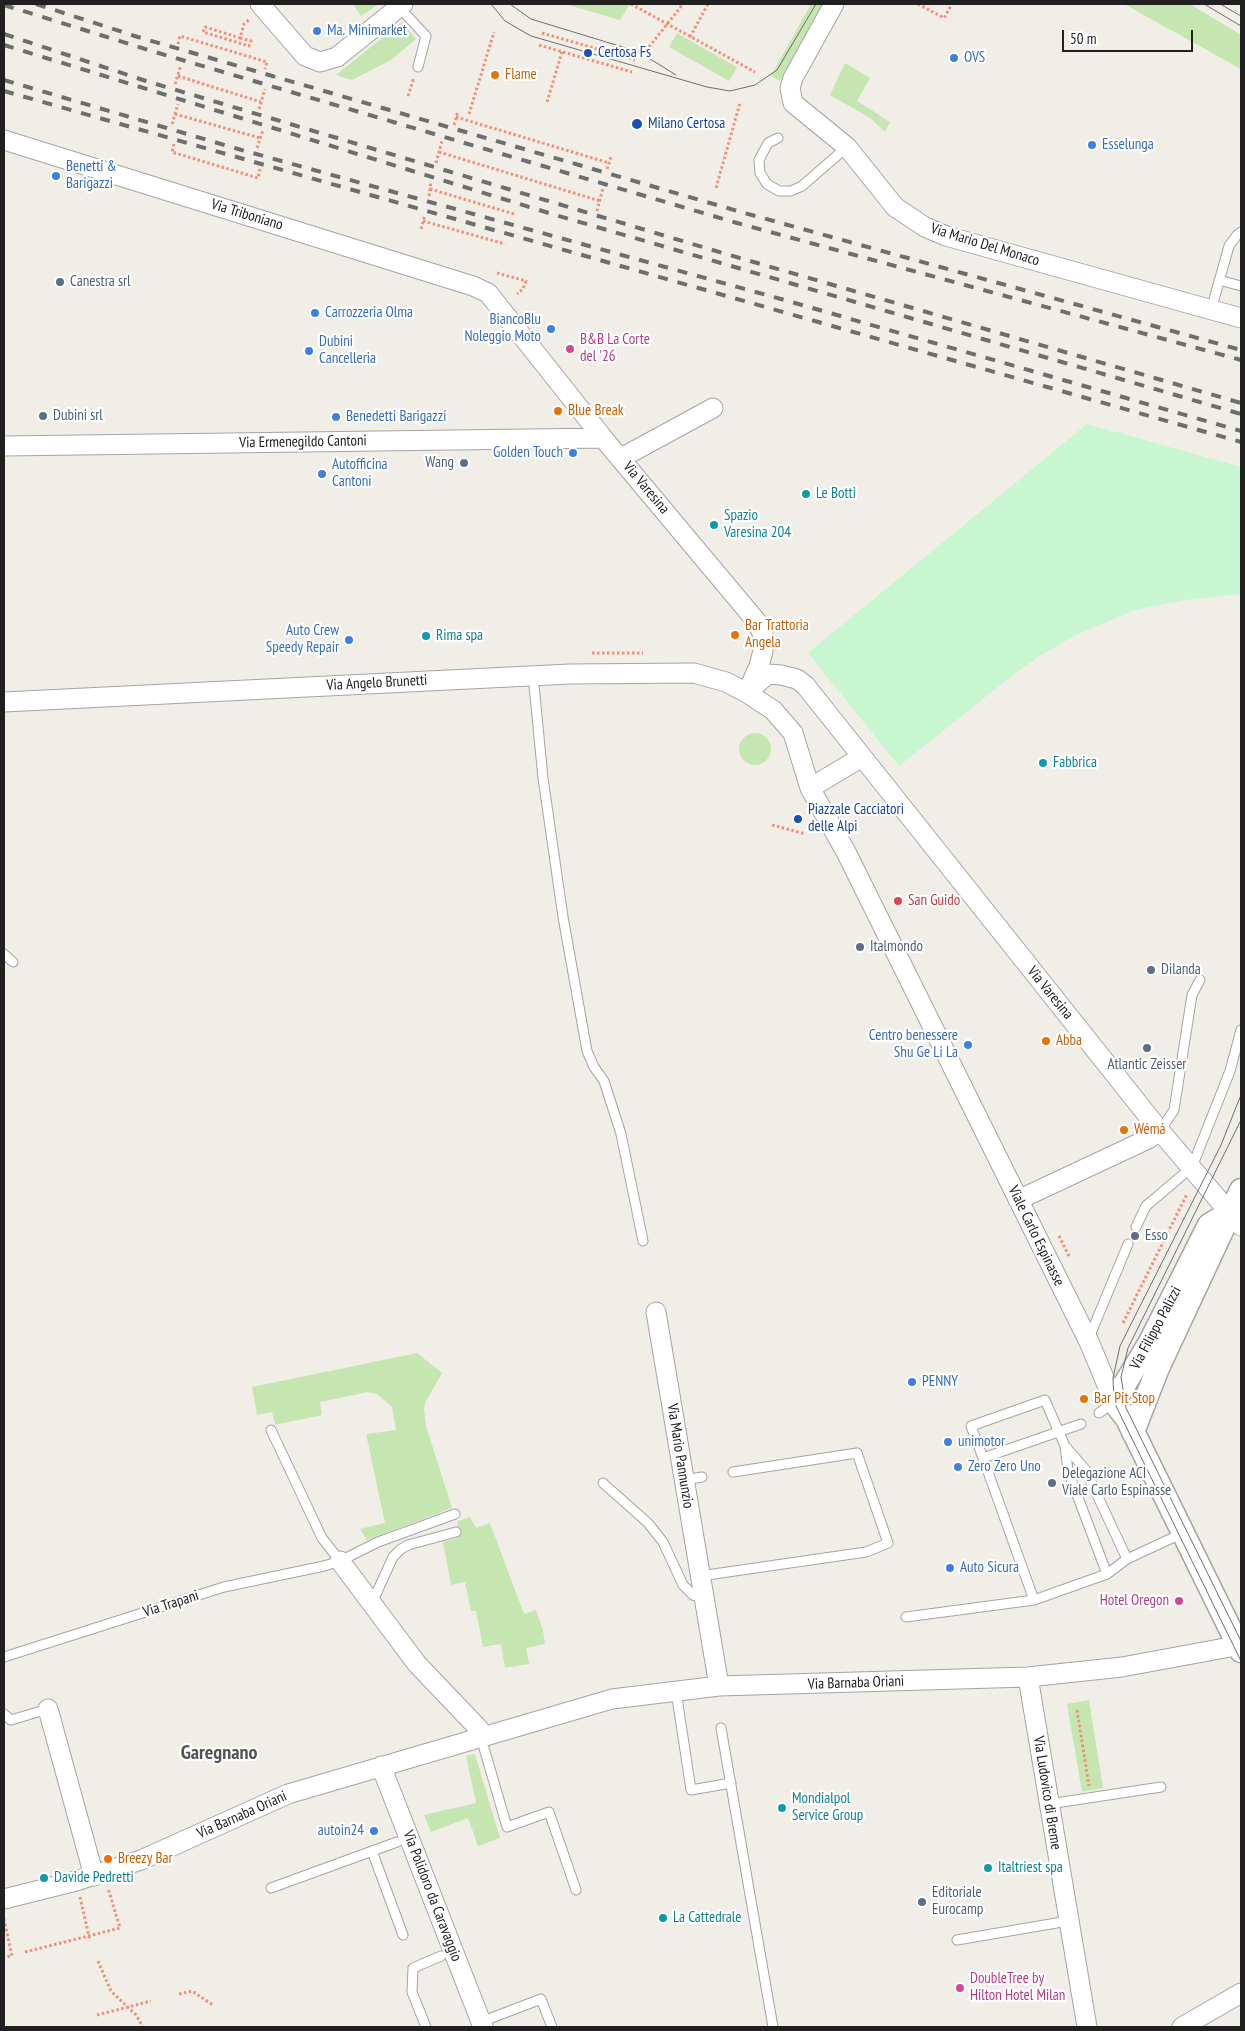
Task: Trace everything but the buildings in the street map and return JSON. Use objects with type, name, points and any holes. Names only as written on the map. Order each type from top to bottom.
[{"type":"street","name":"Via Mario Del Monaco","points":[[834,4],[790,88],[793,102],[847,147],[895,206],[925,227],[946,236],[1241,318]]},
{"type":"street","points":[[255,11],[305,56],[320,62],[337,57],[401,5]]},
{"type":"street","name":"Via Triboniano","points":[[4,140],[473,286],[488,293]]},
{"type":"street","name":"Via Varesina","points":[[488,293],[603,438],[757,622],[763,635],[764,651],[747,693]]},
{"type":"street","points":[[621,458],[713,408]]},
{"type":"street","name":"Via Ermenegildo Cantoni","points":[[4,446],[603,438]]},
{"type":"street","name":"Via Angelo Brunetti","points":[[4,702],[533,675],[694,673],[726,682],[747,693]]},
{"type":"street","points":[[768,674],[781,674],[796,679],[804,685],[862,757],[810,788],[793,733],[773,710],[747,693],[768,674]]},
{"type":"street","name":"Via Varesina","points":[[862,757],[1160,1130],[1236,1219]]},
{"type":"street","name":"Viale Carlo Espinasse","points":[[810,788],[831,822],[1088,1341],[1107,1408],[1133,1432],[1239,1647]]},
{"type":"street","points":[[1018,1200],[1148,1139],[1160,1130]]},
{"type":"street","name":"Via Filippo Palizzi","points":[[1133,1432],[1158,1368],[1236,1219],[1241,1190]]},
{"type":"street","name":"Via Filippo Palizzi","points":[[1107,1408],[1150,1342],[1209,1225],[1236,1219]]},
{"type":"street","name":"Via Mario Pannunzio","points":[[656,1312],[693,1478],[700,1576],[719,1686]]},
{"type":"street","name":"Via Filippo Palizzi","points":[[1107,1408],[1130,1394],[1158,1368]]},
{"type":"street","points":[[340,1561],[417,1664],[479,1729],[483,1742]]},
{"type":"street","name":"Via Barnaba Oriani","points":[[4,1899],[100,1879],[288,1794],[380,1766],[483,1742],[612,1699],[719,1686],[1028,1677],[1122,1667],[1239,1647]]},
{"type":"street","name":"Via Ludovico di Breme","points":[[1028,1677],[1086,2027]]},
{"type":"street","points":[[48,1709],[100,1879]]},
{"type":"street","name":"Via Polidoro da Caravaggio","points":[[380,1766],[482,2025]]},
{"type":"street","points":[[1182,2027],[1241,1993]]},
{"type":"lane","points":[[401,5],[426,36],[418,67]]},
{"type":"lane","points":[[778,138],[768,142],[759,160],[760,173],[767,184],[780,191],[791,191],[802,186],[847,147]]},
{"type":"lane","points":[[1211,310],[1228,246],[1241,232]]},
{"type":"lane","points":[[1219,280],[1241,286]]},
{"type":"lane","points":[[533,675],[543,778],[563,917],[587,1051],[594,1068],[604,1082],[621,1134],[644,1241]]},
{"type":"lane","points":[[4,954],[13,962]]},
{"type":"lane","points":[[1160,1130],[1174,1110],[1192,995],[1200,980]]},
{"type":"lane","points":[[1136,1227],[1146,1206],[1192,1167],[1230,1071],[1241,1030]]},
{"type":"lane","points":[[1088,1341],[1089,1334],[1128,1244]]},
{"type":"lane","points":[[1034,1600],[971,1426],[1045,1400],[1065,1446],[1084,1469],[1127,1558]]},
{"type":"lane","points":[[983,1458],[1081,1424]]},
{"type":"lane","points":[[271,1430],[322,1538],[340,1561]]},
{"type":"lane","points":[[1065,1446],[1068,1471],[1107,1574]]},
{"type":"lane","points":[[700,1576],[866,1552],[888,1543],[856,1453],[734,1472]]},
{"type":"lane","points":[[603,1483],[648,1524],[663,1542],[683,1584],[693,1595],[704,1599]]},
{"type":"lane","name":"Via Trapani","points":[[4,1657],[224,1587],[340,1561],[378,1542],[455,1514]]},
{"type":"lane","points":[[372,1603],[394,1557],[401,1549],[408,1544],[456,1532]]},
{"type":"lane","points":[[906,1617],[1034,1600],[1107,1574],[1127,1558],[1183,1533]]},
{"type":"lane","points":[[676,1691],[691,1790],[731,1783]]},
{"type":"lane","points":[[4,1714],[11,1720],[48,1709]]},
{"type":"lane","points":[[721,1728],[772,2027]]},
{"type":"lane","points":[[483,1742],[507,1827],[549,1812],[576,1890]]},
{"type":"lane","points":[[1049,1804],[1161,1787]]},
{"type":"lane","points":[[271,1888],[397,1842]]},
{"type":"lane","points":[[372,1851],[403,1935]]},
{"type":"lane","points":[[957,1940],[1068,1921]]},
{"type":"lane","points":[[426,2027],[412,1992],[413,1968],[441,1956]]},
{"type":"lane","points":[[482,2025],[540,1999],[552,2027]]},
{"type":"path","points":[[631,4],[636,5],[755,72]]},
{"type":"path","points":[[649,47],[683,4]]},
{"type":"path","points":[[690,36],[708,4]]},
{"type":"path","points":[[918,4],[944,18],[952,4]]},
{"type":"path","points":[[240,38],[244,24],[255,11]]},
{"type":"path","points":[[205,27],[240,38],[251,41],[249,46],[204,32],[205,27]]},
{"type":"path","points":[[469,114],[494,32]]},
{"type":"path","points":[[542,33],[636,60]]},
{"type":"path","points":[[178,44],[180,36],[267,62],[265,69]]},
{"type":"path","points":[[539,45],[632,72]]},
{"type":"path","points":[[547,102],[562,52]]},
{"type":"path","points":[[175,84],[181,64]]},
{"type":"path","points":[[408,96],[418,67]]},
{"type":"path","points":[[178,76],[261,102]]},
{"type":"path","points":[[259,109],[265,89]]},
{"type":"path","points":[[716,188],[740,103]]},
{"type":"path","points":[[172,124],[178,104]]},
{"type":"path","points":[[454,125],[458,111]]},
{"type":"path","points":[[175,114],[260,138]]},
{"type":"path","points":[[456,117],[609,163]]},
{"type":"path","points":[[257,148],[263,130]]},
{"type":"path","points":[[436,163],[442,141]]},
{"type":"path","points":[[174,144],[172,152],[258,178],[260,168]]},
{"type":"path","points":[[439,152],[600,201]]},
{"type":"path","points":[[607,169],[611,157]]},
{"type":"path","points":[[429,196],[431,181]]},
{"type":"path","points":[[597,211],[603,188]]},
{"type":"path","points":[[430,189],[514,214]]},
{"type":"path","points":[[421,229],[425,215]]},
{"type":"path","points":[[424,220],[505,244]]},
{"type":"path","points":[[497,273],[526,281],[523,289],[517,294]]},
{"type":"path","points":[[592,654],[643,653]]},
{"type":"path","points":[[772,825],[806,834]]},
{"type":"path","points":[[1123,1323],[1187,1194]]},
{"type":"path","points":[[1059,1236],[1069,1256]]},
{"type":"path","points":[[1077,1710],[1091,1798]]},
{"type":"path","points":[[25,1952],[89,1934],[120,1928],[100,1879]]},
{"type":"path","points":[[78,1890],[90,1941]]},
{"type":"path","points":[[4,1919],[12,1956],[4,1958]]},
{"type":"path","points":[[98,1961],[111,1991],[136,2015],[143,2027]]},
{"type":"path","points":[[179,1994],[192,1991],[213,2005]]},
{"type":"path","points":[[97,2015],[152,2001]]},
{"type":"green space","points":[[353,4],[379,4],[361,16]]},
{"type":"green space","points":[[565,4],[630,4],[620,20]]},
{"type":"green space","points":[[811,4],[823,4],[780,81],[771,76]]},
{"type":"green space","points":[[1124,4],[1190,4],[1241,35],[1241,69]]},
{"type":"green space","points":[[402,22],[416,39],[391,60],[352,80],[336,75]]},
{"type":"green space","points":[[677,33],[737,67],[729,81],[669,47]]},
{"type":"green space","points":[[845,63],[870,78],[857,101],[890,122],[885,132],[870,118],[830,95]]},
{"type":"green space","points":[[1087,424],[1241,467],[1241,594],[1184,600],[1135,610],[1076,635],[1041,655],[1014,674],[899,766],[808,653]]},
{"type":"green space","points":[[755,733],[766,738],[771,749],[766,760],[755,765],[744,760],[739,749],[744,738]]},
{"type":"green space","points":[[417,1353],[442,1373],[426,1401],[424,1409],[426,1426],[452,1508],[367,1540],[360,1529],[385,1523],[366,1434],[396,1430],[392,1407],[377,1394],[368,1392],[320,1402],[322,1415],[275,1425],[272,1412],[257,1415],[252,1387]]},
{"type":"green space","points":[[470,1517],[476,1528],[490,1523],[524,1614],[536,1610],[543,1630],[545,1644],[526,1648],[529,1664],[505,1668],[501,1644],[483,1647],[476,1611],[471,1611],[465,1582],[451,1585],[443,1542],[455,1539],[458,1521]]},
{"type":"green space","points":[[1089,1700],[1103,1788],[1082,1792],[1067,1704]]},
{"type":"green space","points":[[475,1754],[500,1838],[478,1846],[468,1818],[431,1832],[424,1815],[476,1803],[466,1756]]},
{"type":"tram line","points":[[491,4],[505,21],[531,36],[707,87],[730,91],[755,85],[777,70],[816,4]]},
{"type":"tram line","points":[[510,4],[531,19],[639,52],[676,75]]},
{"type":"tram line","points":[[1204,4],[1241,26]]},
{"type":"tram line","points":[[1220,4],[1241,16]]},
{"type":"tram line","points":[[1241,1095],[1221,1145],[1120,1346],[1113,1378],[1114,1402],[1241,1661]]},
{"type":"tram line","points":[[1241,1120],[1128,1348],[1121,1377],[1126,1408],[1241,1641]]},
{"type":"railway","points":[[36,4],[138,37],[741,212],[1241,350]]},
{"type":"railway","points":[[4,5],[155,52],[737,223],[1241,360]]},
{"type":"railway","points":[[4,34],[146,81],[726,254],[1241,403]]},
{"type":"railway","points":[[4,45],[552,214],[1241,414]]},
{"type":"railway","points":[[4,80],[238,149],[781,299],[1241,431]]},
{"type":"railway","points":[[4,91],[1241,442]]},
{"type":"place","name":"Ma. Minimarket","points":[[317,31]]},
{"type":"place","name":"Certosa Fs","points":[[588,53]]},
{"type":"place","name":"OVS","points":[[954,58]]},
{"type":"place","name":"Flame","points":[[495,75]]},
{"type":"place","name":"Milano Certosa","points":[[637,124]]},
{"type":"place","name":"Esselunga","points":[[1092,145]]},
{"type":"place","name":"Benetti & Barigazzi","points":[[56,176]]},
{"type":"place","name":"Canestra srl","points":[[60,282]]},
{"type":"place","name":"Carrozzeria Olma","points":[[315,313]]},
{"type":"place","name":"BiancoBlu Noleggio Moto","points":[[551,329]]},
{"type":"place","name":"B&B La Corte del '26","points":[[570,349]]},
{"type":"place","name":"Dubini Cancelleria","points":[[309,351]]},
{"type":"place","name":"Blue Break","points":[[558,411]]},
{"type":"place","name":"Dubini srl","points":[[43,416]]},
{"type":"place","name":"Benedetti Barigazzi","points":[[336,417]]},
{"type":"place","name":"Golden Touch","points":[[573,453]]},
{"type":"place","name":"Wang","points":[[464,463]]},
{"type":"place","name":"Autofficina Cantoni","points":[[322,474]]},
{"type":"place","name":"Le Botti","points":[[806,494]]},
{"type":"place","name":"Spazio Varesina 204","points":[[714,525]]},
{"type":"place","name":"Bar Trattoria Angela","points":[[735,635]]},
{"type":"place","name":"Rima spa","points":[[426,636]]},
{"type":"place","name":"Auto Crew Speedy Repair","points":[[349,640]]},
{"type":"place","name":"Fabbrica","points":[[1043,763]]},
{"type":"place","name":"Piazzale Cacciatori delle Alpi","points":[[798,819]]},
{"type":"place","name":"San Guido","points":[[898,901]]},
{"type":"place","name":"Italmondo","points":[[860,947]]},
{"type":"place","name":"Dilanda","points":[[1151,970]]},
{"type":"place","name":"Abba","points":[[1046,1041]]},
{"type":"place","name":"Centro benessere Shu Ge Li La","points":[[968,1045]]},
{"type":"place","name":"Atlantic Zeisser","points":[[1147,1048]]},
{"type":"place","name":"Wémá","points":[[1124,1130]]},
{"type":"place","name":"Esso","points":[[1135,1236]]},
{"type":"place","name":"PENNY","points":[[912,1382]]},
{"type":"place","name":"Bar Pit Stop","points":[[1084,1399]]},
{"type":"place","name":"unimotor","points":[[948,1442]]},
{"type":"place","name":"Zero Zero Uno","points":[[958,1467]]},
{"type":"place","name":"Delegazione ACI Viale Carlo Espinasse","points":[[1052,1483]]},
{"type":"place","name":"Auto Sicura","points":[[950,1568]]},
{"type":"place","name":"Hotel Oregon","points":[[1179,1601]]},
{"type":"place","name":"Mondialpol Service Group","points":[[782,1808]]},
{"type":"place","name":"autoin24","points":[[374,1831]]},
{"type":"place","name":"Breezy Bar","points":[[108,1859]]},
{"type":"place","name":"Italtriest spa","points":[[988,1868]]},
{"type":"place","name":"Davide Pedretti","points":[[44,1878]]},
{"type":"place","name":"Editoriale Eurocamp","points":[[922,1902]]},
{"type":"place","name":"La Cattedrale","points":[[663,1918]]},
{"type":"place","name":"DoubleTree by Hilton Hotel Milan","points":[[960,1988]]},
{"type":"district","name":"Garegnano","points":[[219,1753]]}]
